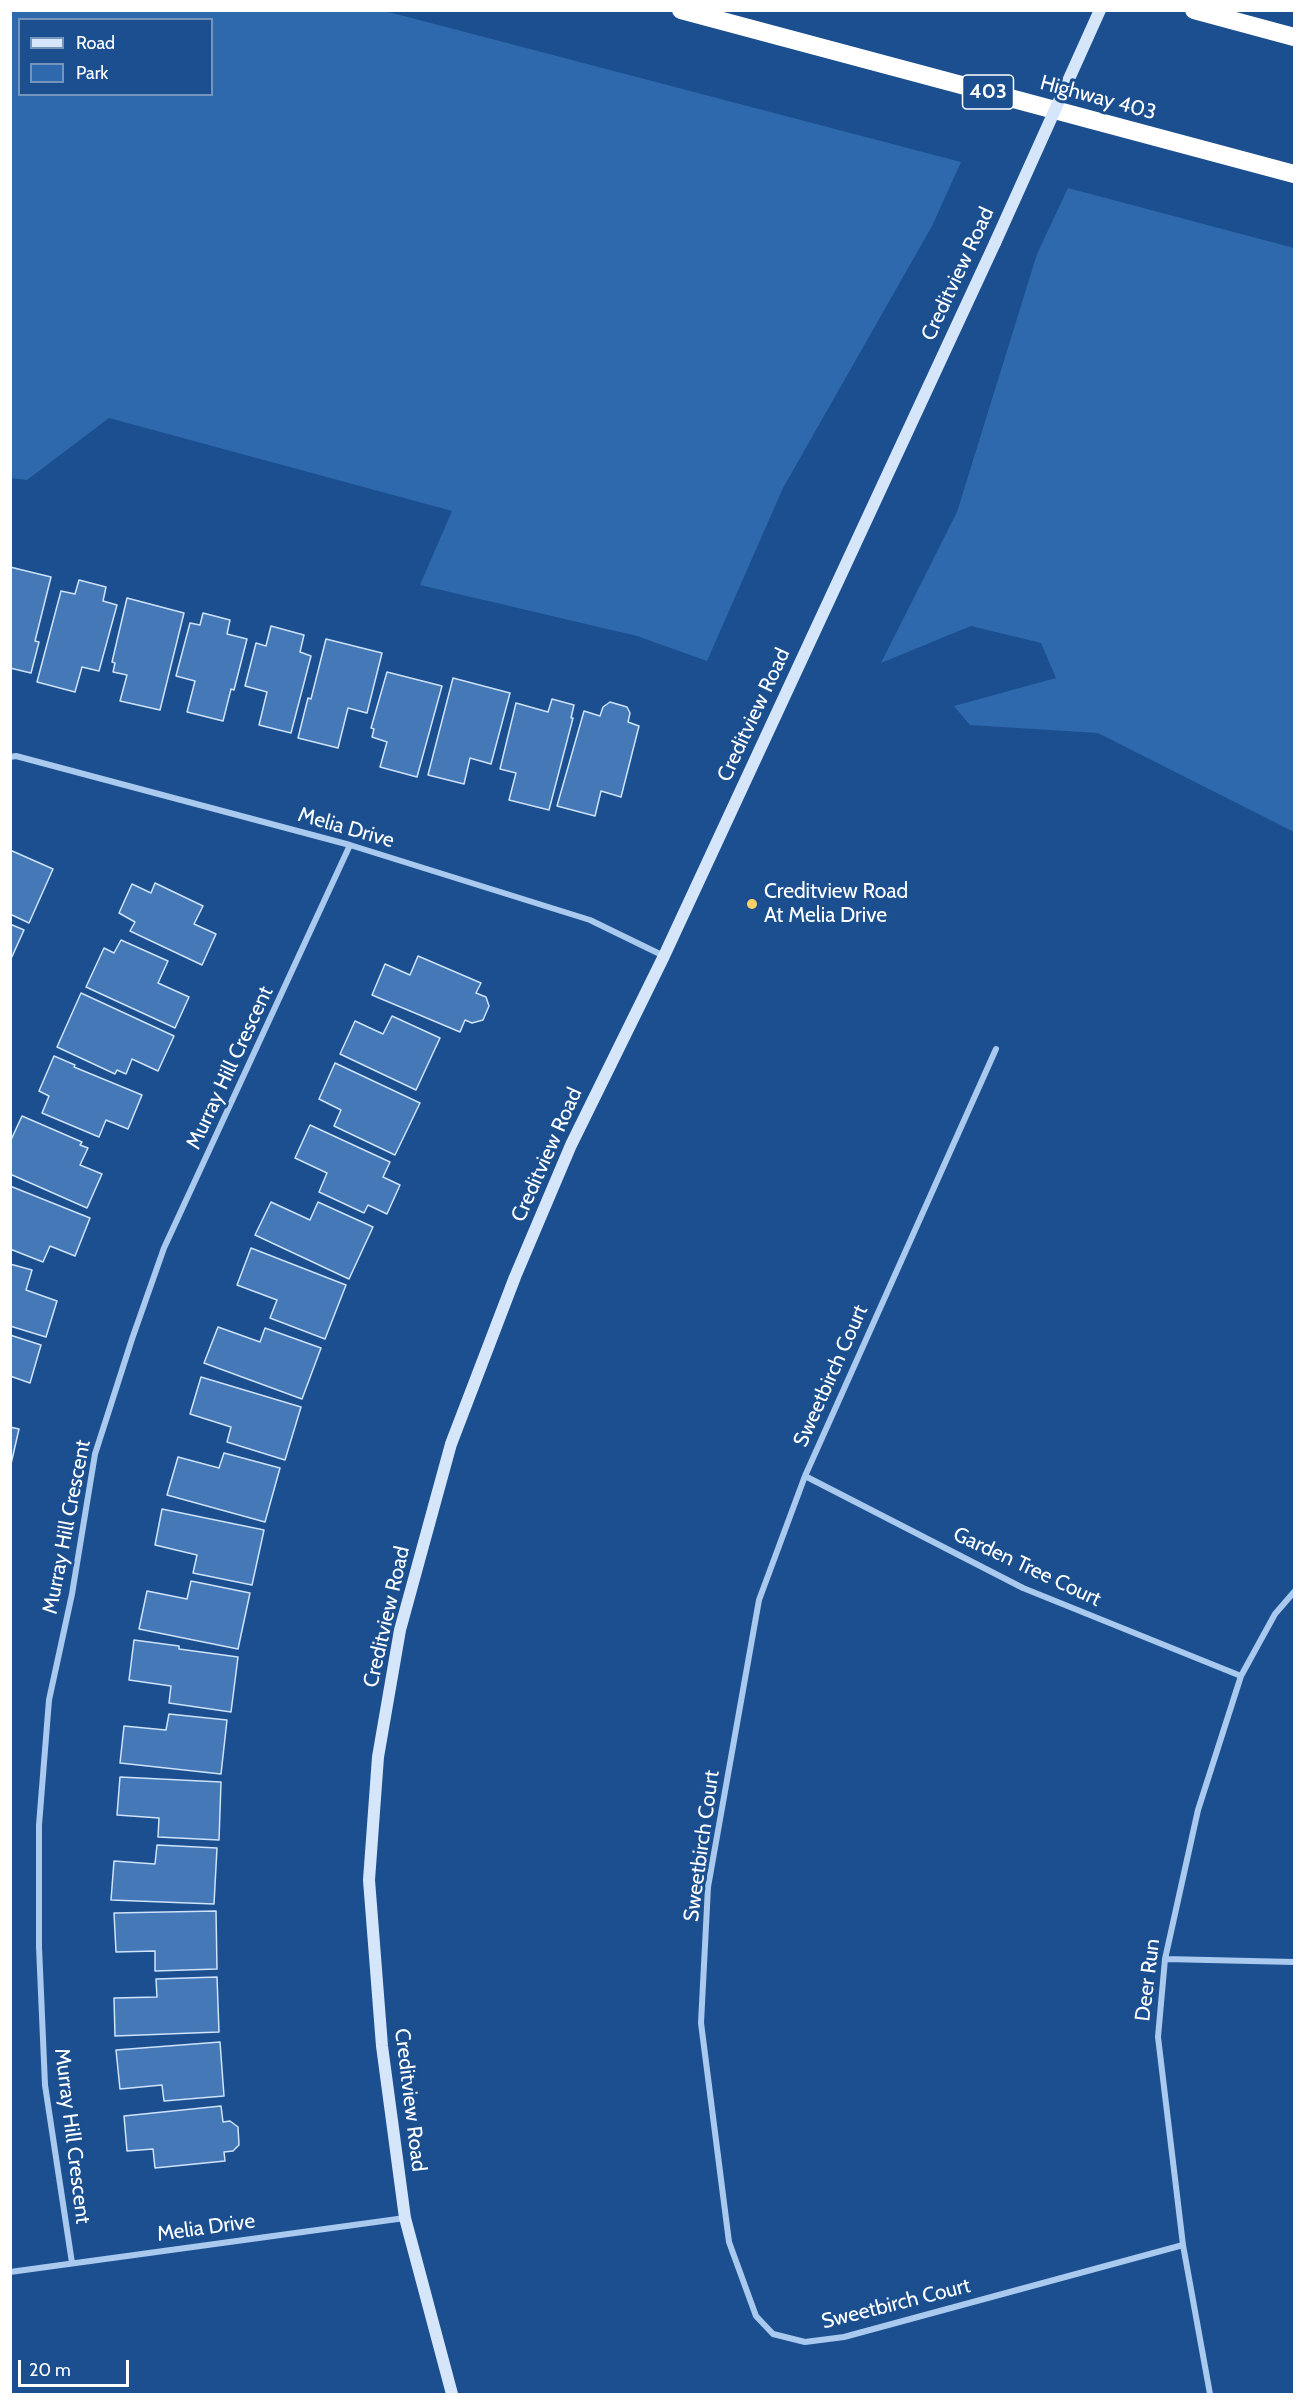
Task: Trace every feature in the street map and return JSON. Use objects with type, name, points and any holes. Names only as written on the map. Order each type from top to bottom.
[{"type":"highway","name":"Highway 403","points":[[681,10],[1294,174]]},
{"type":"highway","points":[[1194,10],[1294,37]]},
{"type":"main road","name":"Creditview Road","points":[[452,2394],[405,2218],[382,2046],[369,1880],[378,1757],[400,1630],[451,1444],[507,1299],[571,1144],[664,956],[1100,10]]},
{"type":"street","name":"Melia Drive","points":[[10,757],[16,756],[350,845],[590,920],[664,956]]},
{"type":"street","name":"Murray Hill Crescent","points":[[72,2263],[45,2085],[39,1947],[39,1825],[50,1700],[72,1594],[95,1454],[164,1248],[350,845]]},
{"type":"street","name":"Sweetbirch Court","points":[[996,1049],[805,1476],[759,1600],[708,1887],[701,2023],[729,2242],[756,2316],[773,2334],[805,2342],[844,2337],[1183,2245]]},
{"type":"street","name":"Garden Tree Court","points":[[805,1476],[1023,1587],[1240,1676]]},
{"type":"street","name":"Deer Run","points":[[1210,2394],[1183,2245],[1158,2037],[1165,1959],[1198,1810],[1240,1676],[1275,1614],[1294,1592]]},
{"type":"street","points":[[1165,1959],[1294,1962]]},
{"type":"street","name":"Melia Drive","points":[[10,2272],[405,2218]]},
{"type":"green space","points":[[11,10],[385,11],[961,162],[932,226],[783,488],[707,661],[637,636],[420,585],[452,511],[109,418],[27,480],[11,478]]},
{"type":"green space","points":[[1068,188],[1294,248],[1294,832],[1098,733],[970,725],[954,706],[1056,678],[1041,643],[971,626],[881,663],[957,512],[1037,254]]},
{"type":"building","points":[[10,567],[51,577],[35,641],[39,642],[31,673],[10,668]]},
{"type":"building","points":[[79,580],[106,587],[103,601],[117,605],[99,671],[82,667],[75,692],[37,682],[61,591],[75,594]]},
{"type":"building","points":[[127,598],[184,613],[160,710],[120,701],[127,675],[113,672],[115,663],[112,662]]},
{"type":"building","points":[[203,613],[230,620],[227,634],[247,639],[234,690],[231,689],[223,721],[187,712],[195,681],[176,676],[190,623],[200,625]]},
{"type":"building","points":[[271,626],[304,635],[300,652],[311,656],[291,733],[259,725],[267,692],[245,686],[256,643],[266,646]]},
{"type":"building","points":[[326,639],[382,653],[367,713],[348,708],[338,748],[298,738],[308,698],[311,699]]},
{"type":"building","points":[[387,672],[442,686],[417,777],[380,767],[387,742],[372,737],[374,729],[371,728]]},
{"type":"building","points":[[453,678],[510,693],[491,764],[470,758],[464,784],[428,775]]},
{"type":"building","points":[[552,699],[574,705],[571,718],[573,718],[549,810],[509,800],[516,773],[500,769],[516,703],[548,712]]},
{"type":"building","points":[[610,702],[627,707],[630,713],[628,722],[639,726],[621,797],[601,791],[595,816],[557,806],[584,711],[600,716],[603,707]]},
{"type":"building","points":[[10,850],[53,869],[29,923],[10,914]]},
{"type":"building","points":[[155,883],[203,906],[194,924],[216,934],[202,965],[130,931],[135,922],[119,913],[132,884],[151,893]]},
{"type":"building","points":[[10,924],[24,930],[10,961]]},
{"type":"building","points":[[121,940],[168,961],[158,983],[189,997],[175,1028],[86,987],[104,948],[114,953]]},
{"type":"building","points":[[418,956],[481,983],[476,993],[486,997],[489,1006],[483,1020],[472,1023],[465,1020],[460,1032],[372,995],[385,964],[410,975]]},
{"type":"building","points":[[81,993],[174,1036],[158,1071],[132,1059],[126,1074],[117,1070],[115,1074],[57,1047]]},
{"type":"building","points":[[392,1016],[440,1038],[416,1090],[340,1054],[355,1021],[383,1034]]},
{"type":"building","points":[[54,1056],[75,1065],[74,1067],[142,1095],[128,1129],[106,1120],[99,1137],[42,1113],[49,1096],[39,1091]]},
{"type":"building","points":[[335,1063],[420,1103],[395,1155],[334,1126],[341,1110],[319,1099]]},
{"type":"building","points":[[22,1116],[82,1142],[80,1145],[88,1148],[80,1165],[102,1174],[87,1208],[10,1174],[10,1142]]},
{"type":"building","points":[[310,1125],[390,1162],[383,1177],[400,1185],[387,1214],[368,1205],[364,1213],[319,1192],[327,1173],[295,1158]]},
{"type":"building","points":[[10,1186],[90,1218],[75,1256],[50,1246],[43,1262],[10,1249]]},
{"type":"building","points":[[271,1202],[310,1220],[318,1202],[373,1227],[349,1279],[255,1235]]},
{"type":"building","points":[[251,1248],[346,1285],[325,1339],[270,1318],[277,1300],[237,1285]]},
{"type":"building","points":[[10,1264],[32,1270],[26,1290],[57,1301],[46,1337],[10,1326]]},
{"type":"building","points":[[218,1327],[260,1342],[265,1328],[321,1348],[302,1399],[204,1363]]},
{"type":"building","points":[[10,1335],[41,1345],[30,1383],[10,1376]]},
{"type":"building","points":[[201,1377],[301,1407],[285,1460],[227,1442],[231,1427],[190,1414]]},
{"type":"building","points":[[10,1427],[19,1429],[11,1464],[10,1464]]},
{"type":"building","points":[[224,1453],[280,1468],[265,1522],[167,1495],[178,1457],[219,1468]]},
{"type":"building","points":[[162,1509],[264,1530],[252,1585],[193,1573],[197,1555],[155,1545]]},
{"type":"building","points":[[191,1581],[250,1593],[238,1649],[139,1629],[147,1591],[187,1599]]},
{"type":"building","points":[[134,1640],[238,1657],[231,1712],[169,1703],[171,1686],[129,1680]]},
{"type":"building","points":[[169,1714],[227,1720],[221,1774],[120,1763],[124,1726],[166,1730]]},
{"type":"building","points":[[120,1777],[221,1782],[219,1840],[158,1837],[159,1818],[117,1815]]},
{"type":"building","points":[[157,1845],[217,1848],[214,1904],[111,1900],[114,1861],[155,1864]]},
{"type":"building","points":[[216,1911],[217,1969],[155,1971],[155,1951],[116,1952],[114,1913]]},
{"type":"building","points":[[217,1977],[219,2032],[115,2036],[114,1998],[157,1997],[156,1979]]},
{"type":"building","points":[[220,2042],[224,2096],[164,2101],[162,2085],[120,2089],[116,2050]]},
{"type":"building","points":[[221,2106],[223,2122],[230,2121],[238,2127],[239,2145],[233,2151],[224,2152],[225,2161],[155,2168],[153,2149],[127,2151],[124,2116]]},
{"type":"place","name":"Creditview Road At Melia Drive","points":[[752,904]]}]
